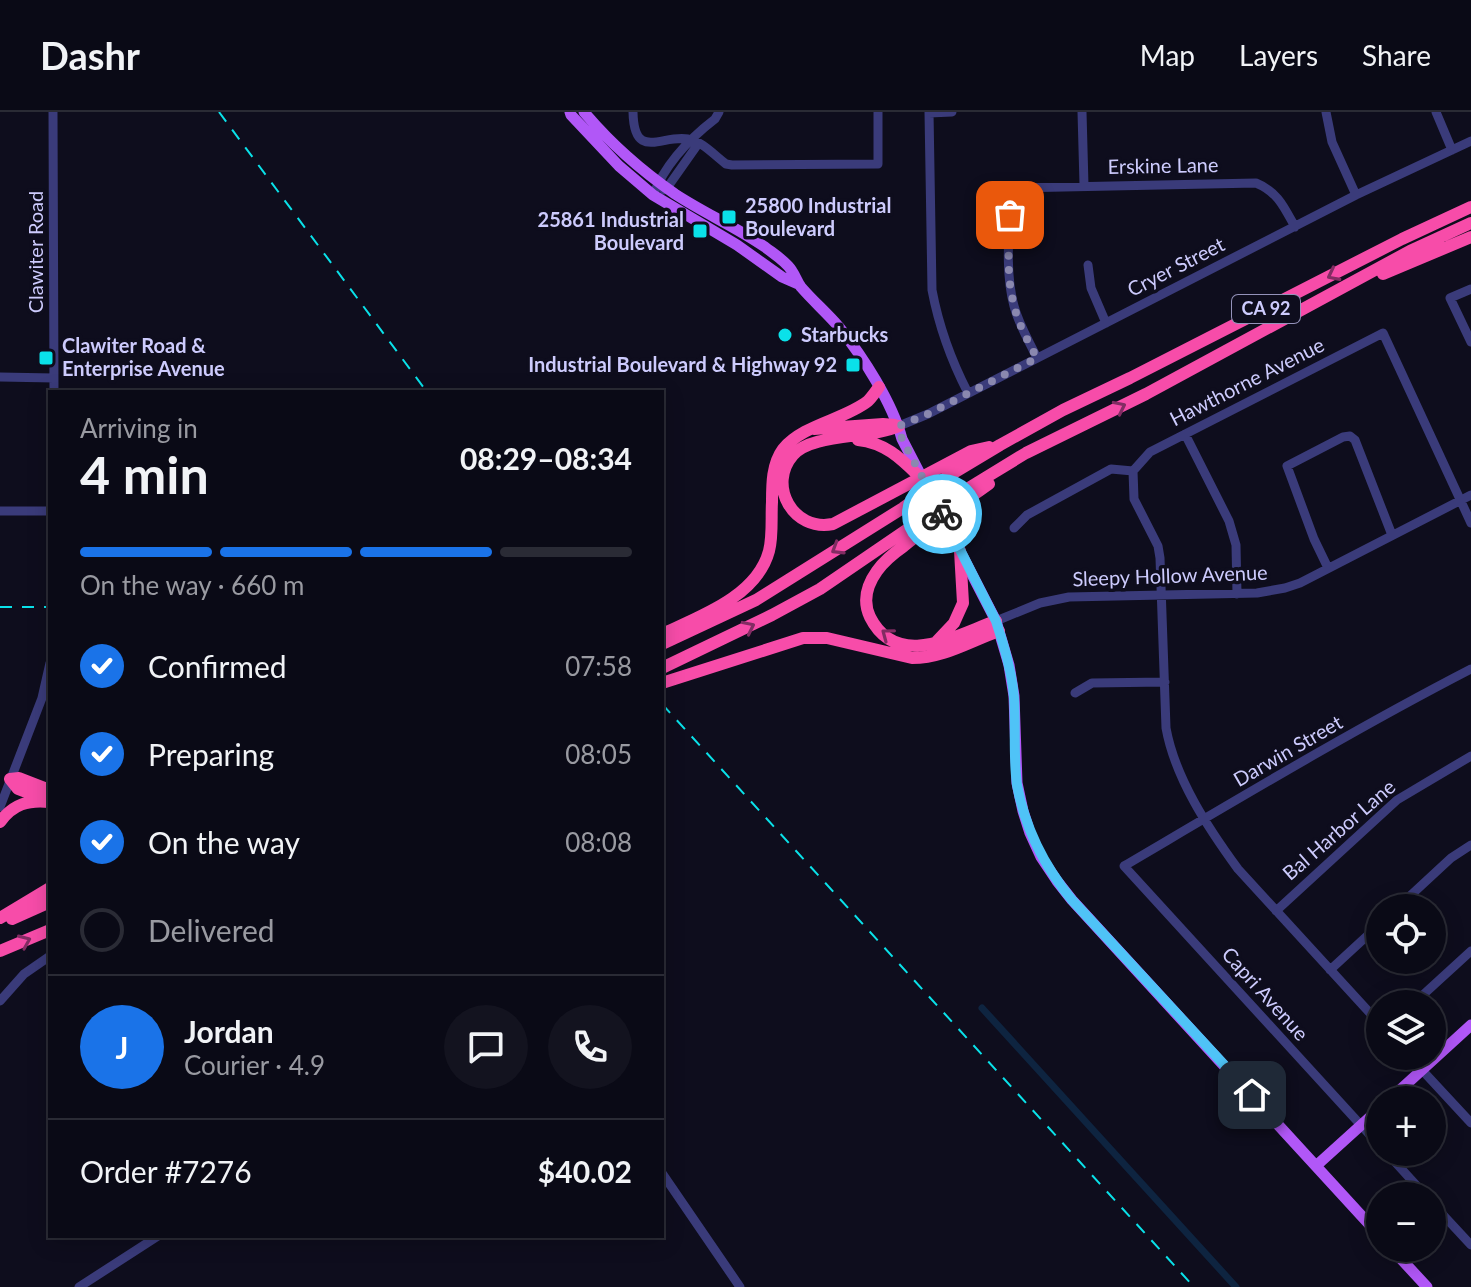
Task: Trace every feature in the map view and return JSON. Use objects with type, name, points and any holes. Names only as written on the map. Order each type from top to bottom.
[{"type":"highway","points":[[1402,239],[1471,199]]},
{"type":"highway","name":"CA 92","points":[[950,469],[971,451],[1000,445],[1063,410],[1471,207]]},
{"type":"highway","name":"CA 92","points":[[664,667],[820,589],[1026,453],[1146,394],[1410,251],[1471,223]]},
{"type":"highway","points":[[1293,315],[1471,237]]},
{"type":"highway","points":[[664,639],[744,590],[765,563],[770,546],[775,464],[784,449],[820,423],[868,401],[879,387]]},
{"type":"highway","points":[[813,429],[883,424],[899,426]]},
{"type":"highway","points":[[899,426],[885,432],[807,445],[792,456],[783,479],[785,496],[792,510],[799,518],[820,526],[833,524],[895,492],[950,469]]},
{"type":"highway","points":[[843,438],[882,445],[926,483]]},
{"type":"highway","points":[[664,640],[756,600],[903,508],[950,469]]},
{"type":"highway","points":[[915,529],[878,568],[868,585],[868,613],[875,626],[887,637],[909,646],[935,644],[997,626]]},
{"type":"highway","points":[[935,644],[954,623],[963,603],[960,551]]},
{"type":"highway","points":[[664,682],[803,638],[827,638],[912,658],[926,658],[944,654],[997,626]]},
{"type":"highway","points":[[5,777],[19,778],[48,789]]},
{"type":"highway","points":[[5,777],[18,789],[48,801]]},
{"type":"highway","points":[[0,822],[13,807],[29,802],[48,802]]},
{"type":"highway","points":[[0,921],[48,889]]},
{"type":"highway","points":[[0,921],[48,903]]},
{"type":"highway","points":[[0,951],[48,931]]},
{"type":"main road","points":[[570,112],[619,166],[653,195],[737,245],[782,277],[798,284]]},
{"type":"main road","points":[[584,112],[626,155],[663,185],[767,248],[790,267],[798,284],[837,325],[879,387],[997,626],[1009,665],[1014,696],[1017,783],[1030,833],[1041,857],[1072,900],[1366,1220]]},
{"type":"main road","points":[[1446,1048],[1471,1025]]},
{"type":"main road","points":[[1404,1086],[1422,1070]]},
{"type":"main road","points":[[1317,1165],[1366,1121]]},
{"type":"main road","points":[[1404,1262],[1427,1287]]},
{"type":"street","name":"Clawiter Road","points":[[53,112],[54,390]]},
{"type":"street","points":[[633,112],[636,135],[651,142],[676,138],[696,142],[732,165],[878,164],[878,112]]},
{"type":"street","points":[[653,195],[681,168],[719,112]]},
{"type":"street","points":[[952,112],[929,112],[932,290],[946,346],[968,393]]},
{"type":"street","points":[[1082,112],[1084,185]]},
{"type":"street","points":[[1326,112],[1332,142],[1356,195]]},
{"type":"street","points":[[1436,112],[1452,150]]},
{"type":"street","name":"Cryer Street","points":[[899,426],[1356,195],[1471,141]]},
{"type":"street","points":[[666,142],[674,147],[675,158],[681,168]]},
{"type":"street","points":[[663,185],[675,158],[696,142]]},
{"type":"street","name":"Erskine Lane","points":[[1037,358],[1020,323],[1010,285],[1011,188],[1256,183],[1281,200],[1295,227]]},
{"type":"street","points":[[1088,265],[1091,288],[1106,323]]},
{"type":"street","points":[[1471,289],[1450,298],[1471,342]]},
{"type":"street","name":"Hawthorne Avenue","points":[[1133,471],[1150,452],[1383,333],[1461,501]]},
{"type":"street","points":[[0,377],[54,378]]},
{"type":"street","points":[[1185,434],[1233,533],[1237,594]]},
{"type":"street","points":[[1328,568],[1287,466],[1347,435],[1353,438],[1392,535]]},
{"type":"street","points":[[1014,528],[1027,515],[1111,469],[1133,471],[1134,499],[1158,546],[1166,728],[1170,748],[1186,786],[1238,869],[1366,1009]]},
{"type":"street","name":"Sleepy Hollow Avenue","points":[[997,626],[1054,599],[1237,594],[1285,588],[1471,495]]},
{"type":"street","points":[[1461,501],[1471,523]]},
{"type":"street","points":[[0,511],[48,511]]},
{"type":"street","name":"Darwin Street","points":[[1124,866],[1471,669]]},
{"type":"street","points":[[0,807],[5,777],[42,698],[48,672]]},
{"type":"street","points":[[1075,693],[1092,683],[1165,682]]},
{"type":"street","name":"Bal Harbor Lane","points":[[1276,911],[1397,800],[1471,756]]},
{"type":"street","points":[[1412,894],[1451,858],[1471,845]]},
{"type":"street","name":"Capri Avenue","points":[[1124,866],[1366,1131]]},
{"type":"street","points":[[1330,970],[1366,937]]},
{"type":"street","points":[[1428,990],[1471,951]]},
{"type":"street","points":[[0,1001],[24,974],[48,957]]},
{"type":"street","points":[[1422,1070],[1471,1123]]},
{"type":"street","points":[[1399,1166],[1413,1182]]},
{"type":"street","points":[[664,1176],[740,1287]]},
{"type":"street","points":[[1446,1218],[1471,1245]]},
{"type":"street","points":[[79,1287],[155,1238]]},
{"type":"waterway","points":[[982,1008],[1236,1287]]},
{"type":"railway","points":[[219,112],[426,390]]},
{"type":"railway","points":[[0,607],[48,607]]},
{"type":"railway","points":[[664,706],[1194,1287]]},
{"type":"way so far","points":[[942,514],[902,439],[899,426],[1037,358],[1013,304],[1008,270],[1010,215]]},
{"type":"place","name":"25800 Industrial Boulevard","points":[[729,217]]},
{"type":"place","name":"25861 Industrial Boulevard","points":[[700,231]]},
{"type":"place","name":"Starbucks","points":[[785,335]]},
{"type":"place","name":"Clawiter Road & Enterprise Avenue","points":[[46,358]]},
{"type":"place","name":"Industrial Boulevard & Highway 92","points":[[853,365]]},
{"type":"route","points":[[942,514],[996,621],[1001,637],[1014,696],[1017,783],[1030,833],[1041,857],[1072,900],[1252,1095]]}]
